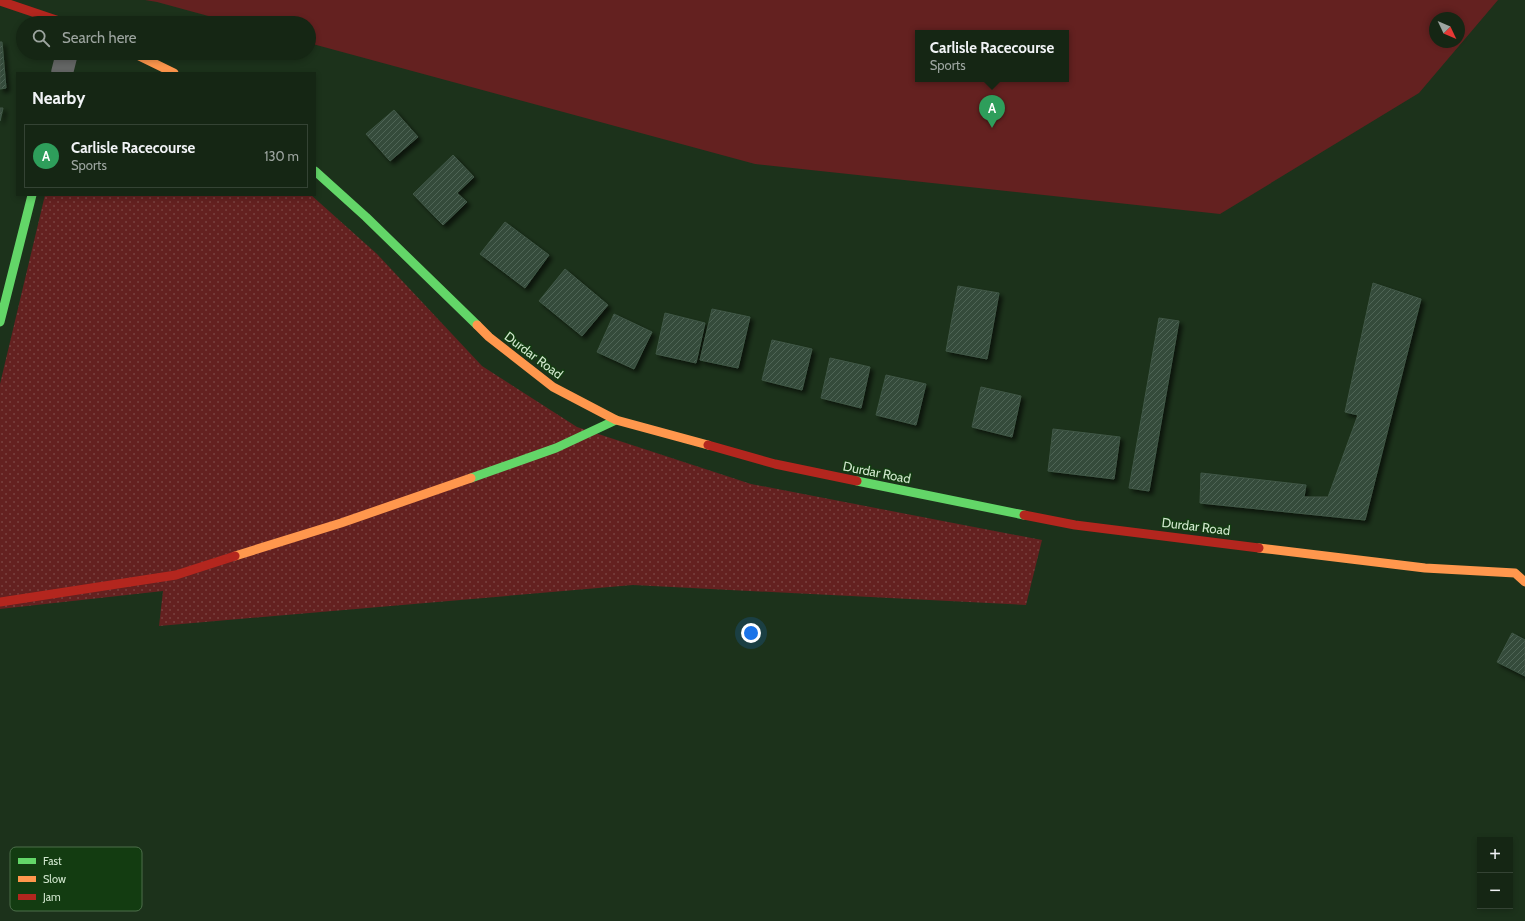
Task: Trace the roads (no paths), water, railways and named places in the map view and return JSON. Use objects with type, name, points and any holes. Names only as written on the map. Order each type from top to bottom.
[{"type":"street","points":[[0,1],[44,16]]},
{"type":"street","points":[[62,72],[65,60]]},
{"type":"street","points":[[147,60],[172,72]]},
{"type":"street","name":"Durdar Road","points":[[316,172],[366,217],[489,337],[552,387],[616,420],[775,464],[1075,525],[1425,568],[1522,576]]},
{"type":"street","points":[[0,322],[32,196]]},
{"type":"street","points":[[0,602],[176,575],[341,523],[556,448],[616,420]]},
{"type":"place","name":"Carlisle Racecourse","points":[[992,128]]}]
